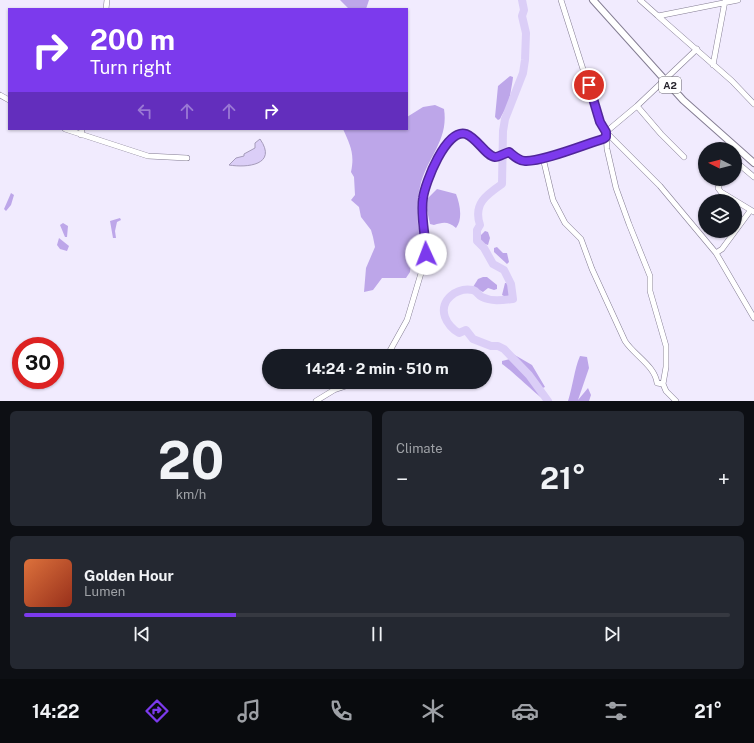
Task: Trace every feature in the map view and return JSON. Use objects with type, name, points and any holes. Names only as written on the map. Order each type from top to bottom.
[{"type":"main road","name":"A2","points":[[593,0],[704,120],[754,163]]},
{"type":"street","points":[[561,0],[596,110],[606,134],[607,149],[616,188],[650,276],[650,291],[666,346],[666,367],[663,384],[666,391],[676,401]]},
{"type":"street","points":[[640,0],[697,49],[754,104]]},
{"type":"street","points":[[646,0],[648,7]]},
{"type":"street","points":[[658,16],[725,1],[738,0]]},
{"type":"street","points":[[713,64],[725,1]]},
{"type":"street","points":[[391,349],[407,320],[422,270],[426,254],[423,199],[426,186],[446,144],[459,134],[464,134],[477,141],[489,155],[495,157],[509,152],[515,157],[526,161],[544,158],[606,134],[697,49]]},
{"type":"street","points":[[637,106],[660,134],[684,157]]},
{"type":"street","points":[[68,130],[148,156],[187,158]]},
{"type":"street","points":[[81,135],[82,130]]},
{"type":"street","points":[[606,134],[648,172],[716,253],[754,318]]},
{"type":"street","points":[[544,158],[553,200],[564,223],[581,239],[592,269],[625,341],[632,351],[656,376],[657,383],[663,384]]},
{"type":"street","points":[[742,166],[754,177]]},
{"type":"street","points":[[716,253],[722,250],[752,212],[721,192],[718,188],[718,186]]},
{"type":"street","points":[[316,401],[337,389]]},
{"type":"shaded area","points":[[340,0],[369,0],[366,8],[348,8]]},
{"type":"shaded area","points":[[510,76],[513,77],[509,103],[498,120],[495,117],[498,86]]},
{"type":"shaded area","points":[[435,105],[444,109],[445,120],[440,140],[427,167],[419,191],[417,215],[422,245],[417,256],[411,263],[410,272],[406,278],[382,278],[373,290],[364,292],[366,268],[375,247],[371,230],[361,217],[359,207],[351,200],[355,195],[354,177],[351,172],[352,154],[343,130],[408,130],[408,116],[423,107]]},
{"type":"shaded area","points":[[260,139],[265,148],[263,159],[258,163],[251,165],[229,165],[236,158],[244,156],[244,154],[255,148],[255,143]]},
{"type":"shaded area","points":[[437,189],[456,194],[460,207],[460,220],[456,228],[445,223],[434,225],[430,224],[425,201]]},
{"type":"shaded area","points":[[11,193],[14,195],[11,205],[6,211],[4,209]]},
{"type":"shaded area","points":[[120,218],[121,220],[117,222],[115,231],[116,238],[113,238],[110,221]]},
{"type":"shaded area","points":[[63,223],[68,226],[67,237],[65,237],[60,225]]},
{"type":"shaded area","points":[[485,231],[488,232],[490,238],[488,245],[482,243],[480,240],[480,236]]},
{"type":"shaded area","points":[[59,238],[69,246],[67,251],[60,249],[57,245]]},
{"type":"shaded area","points":[[497,247],[503,253],[507,253],[509,262],[507,264],[494,252],[494,248]]},
{"type":"shaded area","points":[[487,277],[497,285],[497,289],[494,290],[488,288],[483,292],[473,287],[478,279]]},
{"type":"shaded area","points":[[505,283],[508,283],[510,292],[508,298],[502,295]]},
{"type":"shaded area","points":[[513,354],[532,365],[545,387],[538,390],[545,400],[502,364],[502,361],[510,359]]},
{"type":"shaded area","points":[[580,356],[587,357],[589,368],[578,400],[588,388],[591,395],[589,401],[568,401],[576,367]]},
{"type":"waterway","points":[[522,0],[524,10],[522,16],[526,33],[525,60],[523,73],[505,119],[503,131],[502,184],[486,196],[482,201],[478,211],[480,225],[477,230],[477,241],[484,248],[493,264],[504,270],[511,284],[513,299],[490,300],[473,290],[461,291],[451,296],[447,300],[444,311],[447,322],[457,332],[459,333],[466,330],[473,339],[504,349],[529,375],[548,401]]},
{"type":"route","points":[[426,254],[426,238],[422,209],[423,199],[426,186],[446,144],[459,134],[469,135],[477,141],[489,155],[495,157],[509,152],[519,160],[526,161],[544,158],[603,139],[606,137],[606,132],[600,122],[589,85]]}]
